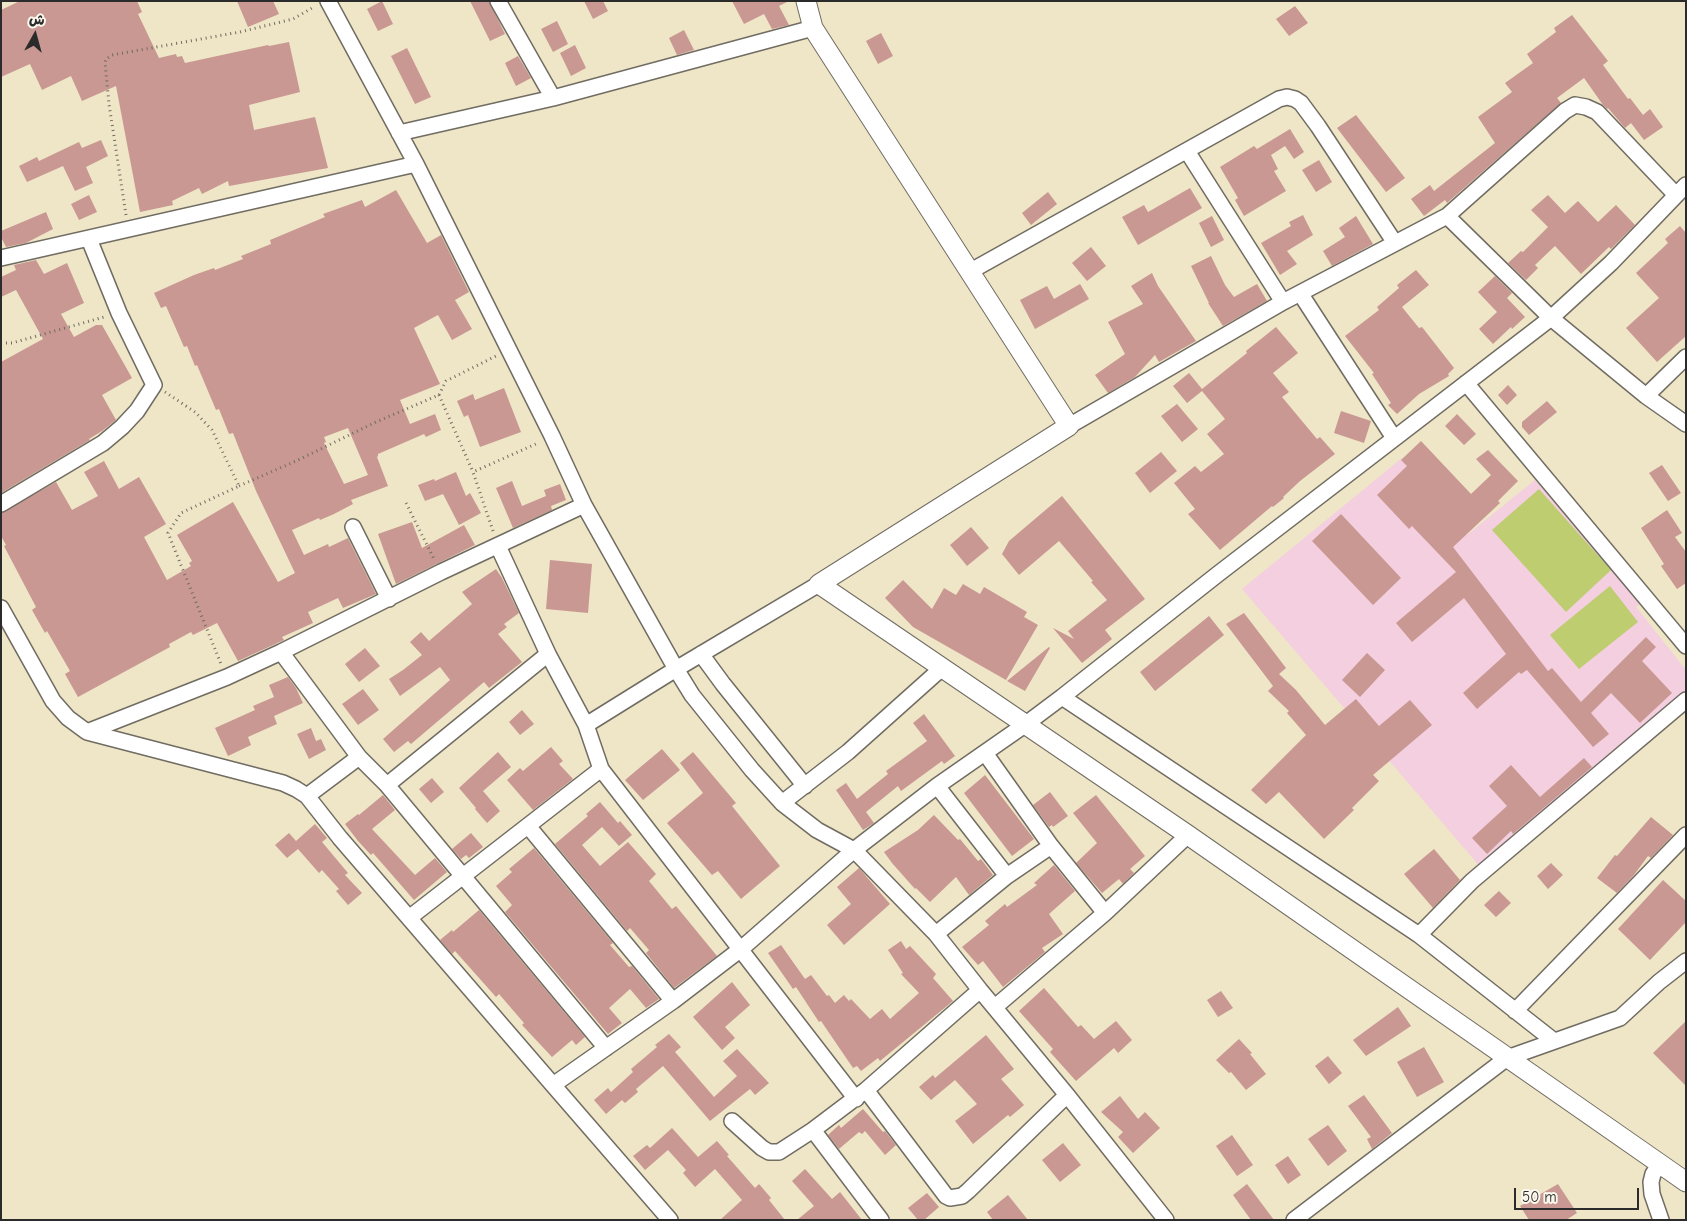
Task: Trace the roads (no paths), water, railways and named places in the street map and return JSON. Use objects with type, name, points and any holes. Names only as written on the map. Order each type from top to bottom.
[{"type":"street","points":[[498,1],[553,98]]},
{"type":"street","points":[[806,1],[813,28],[1069,426]]},
{"type":"street","points":[[323,3],[416,164],[552,436],[584,505],[692,695],[752,770],[782,803],[816,830],[854,850],[936,934],[1166,1220]]},
{"type":"street","points":[[399,133],[553,98],[813,28]]},
{"type":"street","points":[[969,272],[1279,99],[1287,97],[1301,103],[1395,242]]},
{"type":"street","points":[[553,1085],[673,1001],[741,949],[854,850],[936,786],[1062,697],[1394,438],[1552,318],[1611,263],[1681,190],[1597,112],[1586,106],[1575,106],[1565,112],[1447,216],[1283,302],[1069,426],[819,584],[586,725]]},
{"type":"street","points":[[1187,152],[1283,302]]},
{"type":"street","points":[[1,258],[416,164]]},
{"type":"street","points":[[1447,216],[1552,318],[1646,396],[1686,424]]},
{"type":"street","points":[[1,504],[103,443],[122,428],[137,411],[154,385],[119,313],[89,239]]},
{"type":"street","points":[[1300,293],[1394,438]]},
{"type":"street","points":[[1646,396],[1686,357]]},
{"type":"street","points":[[1466,383],[1686,646]]},
{"type":"street","points":[[87,732],[227,677],[441,572],[584,505]]},
{"type":"street","points":[[353,527],[389,599]]},
{"type":"street","points":[[498,546],[548,654],[586,725],[601,769],[741,949],[946,1196],[950,1198],[962,1196],[968,1191],[1067,1095]]},
{"type":"street","points":[[819,584],[1188,835],[1686,1182]]},
{"type":"street","points":[[1,608],[53,701],[68,718],[87,732],[283,783],[307,796],[340,838],[670,1220]]},
{"type":"street","points":[[281,652],[359,757],[387,785],[606,1048]]},
{"type":"street","points":[[387,785],[548,654]]},
{"type":"street","points":[[701,654],[722,684],[805,786]]},
{"type":"street","points":[[782,803],[848,752],[942,668]]},
{"type":"street","points":[[1062,697],[1419,935],[1554,1041]]},
{"type":"street","points":[[1419,935],[1472,881],[1686,700]]},
{"type":"street","points":[[985,753],[1051,846],[1105,913]]},
{"type":"street","points":[[307,796],[359,757]]},
{"type":"street","points":[[409,918],[601,769]]},
{"type":"street","points":[[936,786],[1007,876]]},
{"type":"street","points":[[528,826],[673,1001]]},
{"type":"street","points":[[995,1007],[1105,913],[1188,835]]},
{"type":"street","points":[[1515,1011],[1686,835]]},
{"type":"street","points":[[936,934],[1007,876],[1051,846]]},
{"type":"street","points":[[1294,1220],[1507,1058],[1620,1018],[1659,982],[1686,961]]},
{"type":"street","points":[[732,1121],[762,1148],[775,1153],[779,1152],[861,1095],[980,990]]},
{"type":"street","points":[[813,1130],[881,1220]]},
{"type":"street","points":[[1660,1164],[1653,1174],[1651,1182],[1652,1194],[1660,1220]]}]
